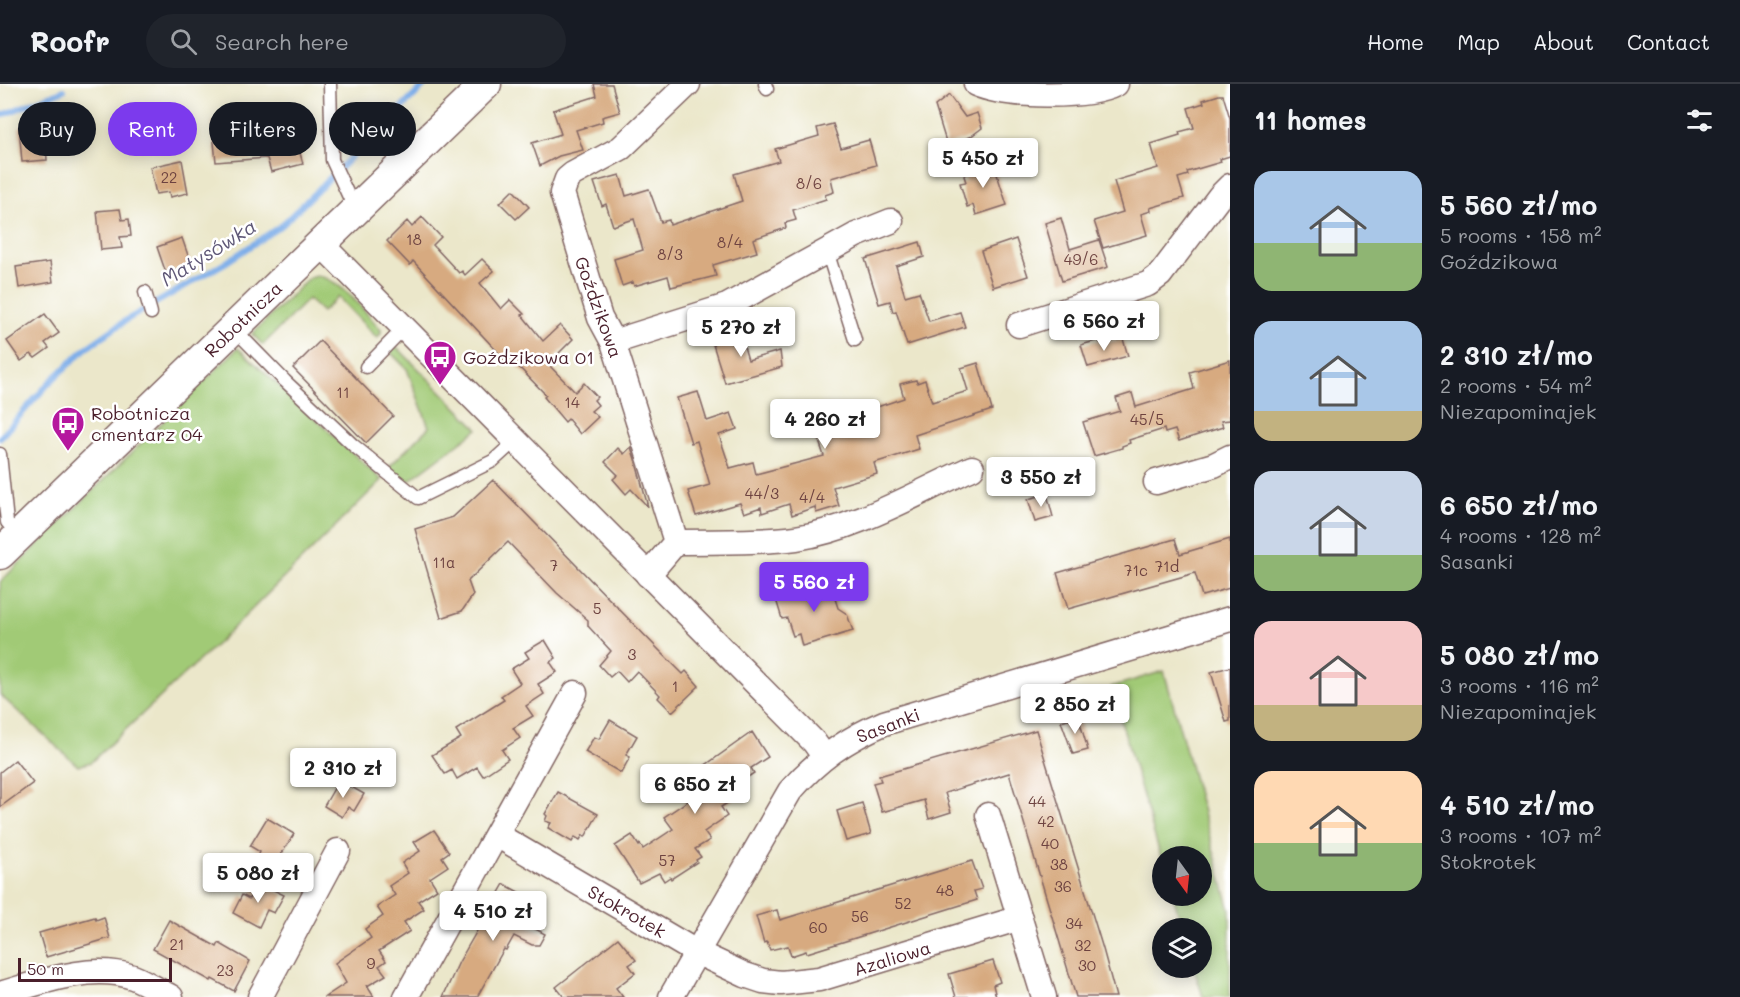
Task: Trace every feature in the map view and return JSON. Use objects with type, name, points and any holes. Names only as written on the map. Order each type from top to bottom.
[{"type":"street","name":"Robotnicza","points":[[9,545],[486,84]]},
{"type":"street","name":"Goździkowa","points":[[676,542],[613,342],[600,318],[563,201],[564,186],[573,174],[611,154],[629,141],[688,84]]},
{"type":"street","points":[[976,84],[1002,92],[1084,94],[1116,84]]},
{"type":"street","points":[[1019,325],[1148,284],[1160,275],[1230,186]]},
{"type":"street","points":[[613,342],[727,306],[856,235],[891,221]]},
{"type":"street","points":[[321,244],[814,742],[824,756]]},
{"type":"street","points":[[1156,482],[1214,465],[1230,457]]},
{"type":"street","points":[[648,575],[676,542],[778,540],[832,530],[855,522],[972,468]]},
{"type":"street","name":"Sasanki","points":[[671,997],[790,791],[804,774],[824,756],[862,732],[884,723],[1230,619]]},
{"type":"street","points":[[406,997],[574,693]]},
{"type":"street","points":[[988,815],[1044,997]]},
{"type":"street","name":"Stokrotek","points":[[496,835],[696,952]]},
{"type":"street","points":[[260,997],[338,851]]},
{"type":"street","name":"Azaliowa","points":[[696,952],[763,981],[800,982],[838,974],[1020,918]]},
{"type":"street","points":[[0,994],[59,978],[90,972],[112,972],[135,978],[171,997]]},
{"type":"lane","points":[[330,84],[332,160],[356,210]]},
{"type":"lane","points":[[827,251],[855,340]]},
{"type":"lane","points":[[145,292],[151,313]]},
{"type":"lane","points":[[233,328],[353,445],[418,498],[493,461],[515,441]]},
{"type":"lane","points":[[366,367],[404,328]]},
{"type":"lane","points":[[0,454],[9,545]]},
{"type":"green space","points":[[317,276],[335,283],[352,297],[381,330],[381,333],[377,338],[338,297],[322,312],[308,299],[263,345],[252,334],[309,278]]},
{"type":"green space","points":[[395,347],[478,429],[403,485],[387,469],[429,427],[407,369],[390,352]]},
{"type":"green space","points":[[238,348],[382,480],[221,640],[91,762],[78,766],[0,695],[0,582]]},
{"type":"green space","points":[[1164,671],[1230,910],[1230,997],[1203,997],[1197,978],[1212,978],[1212,918],[1180,918],[1176,906],[1212,906],[1212,846],[1158,846],[1111,687]]},
{"type":"building","points":[[594,84],[612,84],[620,112],[602,117],[603,122],[576,130],[583,150],[559,156],[540,166],[532,143],[561,134],[553,110],[597,96]]},
{"type":"building","points":[[949,95],[965,117],[977,113],[982,128],[970,137],[947,145],[935,106]]},
{"type":"building","points":[[1223,95],[1230,118],[1230,156],[1220,159],[1221,162],[1187,172],[1188,175],[1178,178],[1184,198],[1150,208],[1151,211],[1141,214],[1147,235],[1103,248],[1094,221],[1123,212],[1114,181],[1158,168],[1151,144],[1194,128],[1188,108]]},
{"type":"building","points":[[833,124],[841,148],[869,140],[876,165],[831,178],[834,192],[825,195],[826,199],[793,210],[796,220],[785,223],[786,228],[753,239],[757,252],[713,265],[716,276],[671,287],[668,276],[634,286],[633,282],[622,286],[614,259],[643,250],[634,219],[613,226],[606,204],[602,206],[594,182],[620,175],[626,196],[649,189],[661,222],[669,220],[670,225],[742,201],[734,174],[779,161],[775,149],[819,136],[817,128]]},
{"type":"building","points":[[21,156],[47,156],[47,160],[22,162]]},
{"type":"building","points":[[215,156],[301,156],[303,164],[271,172],[267,158],[216,162]]},
{"type":"building","points":[[182,160],[188,193],[170,197],[169,192],[156,194],[150,167]]},
{"type":"building","points":[[993,162],[1007,205],[976,215],[973,205],[967,207],[960,183],[966,182],[964,176],[975,168]]},
{"type":"building","points":[[513,190],[529,207],[516,219],[500,203]]},
{"type":"building","points":[[120,209],[122,220],[129,219],[131,236],[120,237],[122,248],[101,250],[97,211]]},
{"type":"building","points":[[422,217],[441,237],[433,245],[459,273],[462,271],[465,275],[482,259],[494,271],[480,283],[501,309],[510,300],[524,314],[522,315],[543,341],[560,325],[573,339],[548,364],[575,392],[584,383],[597,397],[594,400],[598,405],[591,411],[598,417],[580,434],[568,419],[565,422],[544,397],[546,395],[512,360],[509,364],[413,261],[410,265],[387,241],[407,221],[412,227]]},
{"type":"building","points":[[1061,218],[1070,249],[1099,240],[1108,267],[1062,281],[1045,223]]},
{"type":"building","points":[[182,238],[191,264],[166,273],[157,247]]},
{"type":"building","points":[[1016,239],[1028,276],[993,287],[981,251]]},
{"type":"building","points":[[920,242],[924,257],[896,266],[905,296],[919,292],[929,321],[960,312],[965,327],[907,345],[896,311],[893,312],[890,301],[879,304],[865,259]]},
{"type":"building","points":[[50,262],[53,282],[19,288],[16,267]]},
{"type":"building","points":[[45,314],[59,333],[45,343],[49,348],[35,358],[31,354],[21,361],[7,341]]},
{"type":"building","points":[[739,330],[748,360],[780,351],[782,367],[725,383],[711,338]]},
{"type":"building","points":[[1123,339],[1128,356],[1088,367],[1081,345],[1099,340],[1100,343]]},
{"type":"building","points":[[320,341],[393,416],[366,443],[293,368]]},
{"type":"building","points":[[1230,360],[1230,420],[1221,421],[1223,427],[1179,441],[1175,430],[1165,433],[1164,429],[1129,440],[1130,443],[1122,448],[1094,456],[1083,422],[1120,411],[1116,398],[1132,393],[1136,407],[1194,389],[1190,372]]},
{"type":"building","points":[[978,363],[992,410],[915,435],[919,449],[874,463],[877,474],[833,487],[839,506],[816,513],[815,507],[792,515],[789,504],[762,513],[761,507],[744,513],[740,503],[696,516],[688,491],[710,485],[697,441],[691,443],[677,398],[698,392],[707,421],[731,413],[737,429],[719,435],[730,468],[753,462],[756,474],[824,456],[818,438],[862,425],[859,413],[904,398],[900,384],[925,380],[932,402],[968,391],[961,368]]},
{"type":"building","points":[[631,447],[648,507],[631,489],[626,494],[613,479],[618,475],[605,462],[618,448],[624,454]]},
{"type":"building","points":[[493,480],[683,674],[686,671],[699,686],[672,712],[658,698],[660,695],[637,671],[627,682],[617,671],[610,677],[599,665],[611,651],[588,626],[588,620],[557,593],[508,542],[468,581],[473,595],[462,611],[441,618],[415,529],[453,517]]},
{"type":"building","points":[[1047,494],[1053,517],[1035,522],[1028,499]]},
{"type":"building","points":[[1175,539],[1180,554],[1230,539],[1230,588],[1202,596],[1195,573],[1068,609],[1057,573]]},
{"type":"building","points":[[829,580],[838,608],[847,614],[853,631],[802,646],[799,634],[793,636],[787,618],[782,619],[775,596]]},
{"type":"building","points":[[545,640],[556,658],[550,662],[557,672],[538,684],[544,694],[526,706],[533,716],[513,728],[520,738],[502,750],[508,759],[483,776],[477,767],[457,779],[452,770],[445,774],[432,755],[461,738],[456,730],[504,700],[501,696],[520,683],[511,669],[529,658],[525,652]]},
{"type":"building","points":[[1230,667],[1230,721],[1226,722],[1211,672]]},
{"type":"building","points":[[1078,716],[1088,750],[1073,754],[1061,721]]},
{"type":"building","points":[[610,720],[637,736],[626,755],[630,757],[621,773],[585,752],[594,737],[599,739]]},
{"type":"building","points":[[1036,730],[1116,997],[1076,997],[1009,773],[945,793],[951,812],[929,819],[924,800],[882,812],[873,783],[881,781],[879,776]]},
{"type":"building","points":[[752,732],[768,757],[751,768],[754,773],[734,786],[739,793],[721,807],[727,816],[704,832],[710,840],[695,849],[701,857],[671,879],[670,877],[664,881],[659,873],[639,883],[615,846],[632,835],[643,849],[673,829],[664,817],[701,792],[690,776]]},
{"type":"building","points":[[15,760],[33,783],[0,807],[0,772]]},
{"type":"building","points":[[339,780],[364,794],[354,811],[348,807],[342,817],[324,806]]},
{"type":"building","points":[[558,792],[598,814],[585,837],[583,835],[580,840],[575,837],[572,842],[548,828],[551,823],[545,821],[547,816],[545,814]]},
{"type":"building","points":[[862,803],[871,834],[846,841],[837,811]]},
{"type":"building","points":[[267,818],[294,834],[274,866],[258,856],[260,852],[250,846]]},
{"type":"building","points":[[434,830],[449,852],[442,857],[448,866],[430,878],[437,889],[418,901],[424,909],[404,922],[410,931],[379,951],[386,961],[379,966],[386,975],[367,986],[374,997],[325,997],[346,983],[335,963],[371,938],[365,929],[383,916],[377,907],[395,895],[389,886],[408,873],[402,863],[420,851],[414,842]]},
{"type":"building","points":[[972,861],[982,889],[974,891],[977,900],[807,953],[806,951],[791,956],[788,946],[770,950],[767,942],[764,943],[756,916],[777,910],[780,920]]},
{"type":"building","points":[[257,882],[284,895],[274,913],[267,910],[259,927],[233,913],[242,895],[249,899]]},
{"type":"building","points":[[504,884],[535,901],[524,923],[545,934],[539,945],[532,945],[514,936],[506,950],[504,949],[477,997],[443,997],[459,962]]},
{"type":"building","points":[[95,917],[96,920],[104,917],[110,938],[46,957],[39,933]]},
{"type":"building","points":[[169,920],[217,947],[219,943],[250,961],[234,991],[153,949]]},
{"type":"building","points":[[618,938],[636,960],[629,965],[635,973],[616,988],[623,997],[564,997],[556,987]]},
{"type":"building","points":[[993,961],[1000,982],[993,985],[996,997],[956,997],[949,974]]},
{"type":"waterway","name":"Matysówka","points":[[0,438],[49,383],[85,349],[128,319],[225,263],[282,225],[426,84]]},
{"type":"waterway","points":[[0,116],[64,90]]},
{"type":"place","name":"Goździkowa 01","points":[[440,386]]},
{"type":"place","name":"Robotnicza cmentarz 04","points":[[68,452]]}]
